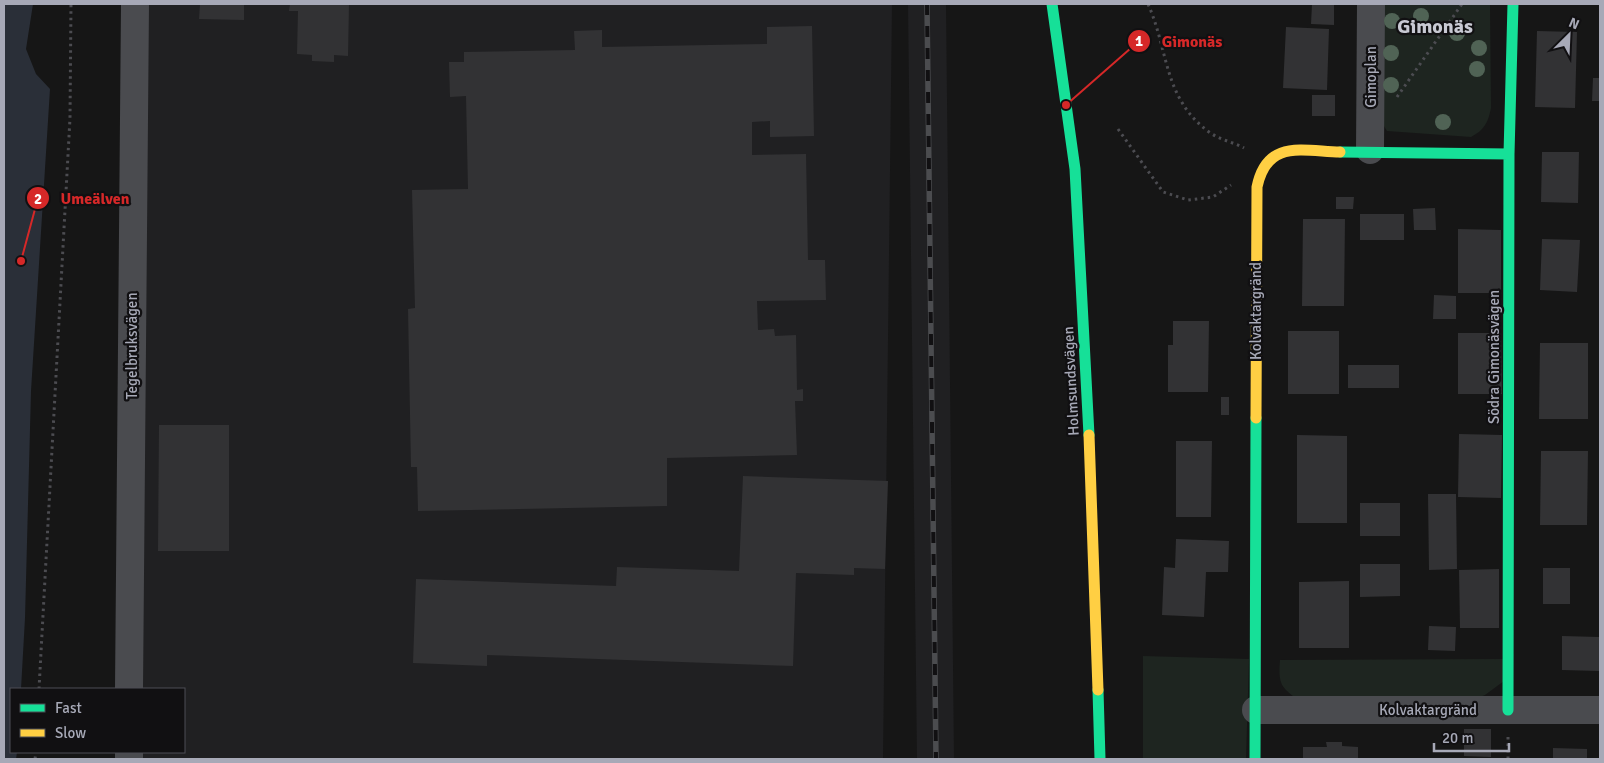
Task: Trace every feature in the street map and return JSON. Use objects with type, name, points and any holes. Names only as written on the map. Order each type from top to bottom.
[{"type":"street","name":"Tegelbruksvägen","points":[[129,688],[135,4]]},
{"type":"street","name":"Holmsundsvägen","points":[[1052,4],[1075,170],[1090,464],[1100,759]]},
{"type":"street","name":"Gimoplan","points":[[1370,138],[1371,4]]},
{"type":"street","name":"Södra Gimonäsvägen","points":[[1508,710],[1510,154],[1513,4]]},
{"type":"street","points":[[1266,159],[1282,151],[1370,138],[1510,154]]},
{"type":"street","name":"Kolvaktargränd","points":[[1255,759],[1257,187],[1259,173],[1266,159]]},
{"type":"street","name":"Kolvaktargränd","points":[[1256,710],[1600,710]]},
{"type":"path","points":[[39,688],[70,118],[71,4]]},
{"type":"path","points":[[1148,4],[1156,24],[1170,80],[1177,97],[1210,133],[1231,144]]},
{"type":"path","points":[[1370,138],[1462,4]]},
{"type":"path","points":[[1118,129],[1163,192],[1188,200],[1213,197],[1266,159]]},
{"type":"shaded area","points":[[4,4],[33,4],[26,49],[36,74],[50,89],[31,391],[25,618],[21,688],[10,688],[10,753],[17,753],[16,759],[4,759]]},
{"type":"shaded area","points":[[135,4],[892,4],[883,759],[129,759],[129,753],[185,753],[185,688],[129,688]]},
{"type":"shaded area","points":[[908,4],[946,4],[954,759],[917,759]]},
{"type":"shaded area","points":[[1379,4],[1490,4],[1491,108],[1487,122],[1479,132],[1471,137],[1387,131],[1377,115]]},
{"type":"shaded area","points":[[1143,656],[1249,659],[1246,759],[1143,759]]},
{"type":"shaded area","points":[[1504,659],[1504,681],[1485,695],[1462,704],[1302,702],[1285,689],[1280,675],[1280,660]]},
{"type":"building","points":[[200,4],[244,4],[244,20],[199,19]]},
{"type":"building","points":[[290,4],[349,4],[348,56],[334,55],[334,62],[312,61],[312,55],[297,54],[298,11],[289,11]]},
{"type":"building","points":[[1312,4],[1334,4],[1334,25],[1311,24]]},
{"type":"building","points":[[812,26],[814,136],[770,137],[770,121],[752,122],[752,155],[806,154],[808,260],[825,260],[826,300],[757,301],[758,330],[774,329],[775,336],[796,335],[797,390],[803,389],[803,401],[795,401],[797,455],[667,458],[667,506],[418,511],[417,467],[411,467],[408,309],[415,308],[412,190],[468,189],[466,96],[450,97],[449,62],[464,62],[464,52],[575,50],[574,31],[602,30],[602,47],[767,44],[767,27]]},
{"type":"building","points":[[1286,27],[1329,29],[1327,90],[1283,88]]},
{"type":"building","points":[[1537,31],[1577,32],[1575,108],[1535,107]]},
{"type":"building","points":[[1593,78],[1600,78],[1600,101],[1592,101]]},
{"type":"building","points":[[1312,95],[1335,95],[1335,116],[1312,116]]},
{"type":"building","points":[[1542,152],[1579,152],[1578,203],[1541,202]]},
{"type":"building","points":[[1336,197],[1354,197],[1353,209],[1336,209]]},
{"type":"building","points":[[1435,208],[1436,230],[1414,230],[1413,209]]},
{"type":"building","points":[[1360,214],[1404,214],[1404,240],[1360,240]]},
{"type":"building","points":[[1303,219],[1345,219],[1344,306],[1302,306]]},
{"type":"building","points":[[1458,229],[1501,230],[1501,293],[1458,293]]},
{"type":"building","points":[[1542,239],[1580,240],[1577,292],[1540,290]]},
{"type":"building","points":[[1434,295],[1456,296],[1456,319],[1433,319]]},
{"type":"building","points":[[1173,321],[1209,321],[1208,392],[1168,392],[1168,345],[1173,345]]},
{"type":"building","points":[[1288,331],[1339,331],[1339,394],[1288,394]]},
{"type":"building","points":[[1458,333],[1501,333],[1502,394],[1458,394]]},
{"type":"building","points":[[1540,343],[1588,343],[1588,419],[1539,419]]},
{"type":"building","points":[[1348,365],[1399,365],[1399,388],[1348,388]]},
{"type":"building","points":[[1221,397],[1229,397],[1229,415],[1221,415]]},
{"type":"building","points":[[159,425],[229,425],[229,551],[158,551]]},
{"type":"building","points":[[1459,434],[1502,435],[1501,498],[1458,497]]},
{"type":"building","points":[[1297,435],[1347,436],[1347,523],[1297,523]]},
{"type":"building","points":[[1176,441],[1212,441],[1211,517],[1176,517]]},
{"type":"building","points":[[1541,451],[1588,451],[1587,525],[1540,525]]},
{"type":"building","points":[[743,476],[888,481],[885,569],[854,568],[854,575],[796,573],[793,666],[487,655],[487,666],[413,663],[416,579],[616,586],[617,567],[739,571]]},
{"type":"building","points":[[1428,494],[1456,494],[1457,569],[1429,570]]},
{"type":"building","points":[[1360,503],[1400,503],[1400,536],[1360,536]]},
{"type":"building","points":[[1176,539],[1229,541],[1228,572],[1206,572],[1204,617],[1162,615],[1164,567],[1175,568]]},
{"type":"building","points":[[1360,564],[1400,564],[1400,596],[1360,597]]},
{"type":"building","points":[[1543,568],[1570,568],[1570,604],[1543,604]]},
{"type":"building","points":[[1499,569],[1499,628],[1460,628],[1459,570]]},
{"type":"building","points":[[1349,581],[1349,648],[1299,648],[1299,582]]},
{"type":"building","points":[[1429,626],[1456,627],[1455,651],[1428,650]]},
{"type":"building","points":[[1562,636],[1599,637],[1599,671],[1562,670]]},
{"type":"building","points":[[1464,729],[1491,729],[1491,757],[1464,756]]},
{"type":"building","points":[[1326,742],[1342,742],[1342,746],[1358,747],[1358,759],[1303,759],[1303,747],[1327,747]]},
{"type":"building","points":[[1553,748],[1587,749],[1587,759],[1553,759]]},
{"type":"railway","points":[[927,4],[936,759]]},
{"type":"traffic: fast","points":[[1052,4],[1075,169],[1089,435]]},
{"type":"traffic: fast","points":[[1508,710],[1509,154],[1513,4]]},
{"type":"traffic: fast","points":[[1340,152],[1509,154]]},
{"type":"traffic: fast","points":[[1255,759],[1256,418]]},
{"type":"traffic: fast","points":[[1098,690],[1100,759]]},
{"type":"traffic: slow","points":[[1256,418],[1257,187],[1262,172],[1269,161],[1278,155],[1288,151],[1300,150],[1340,152]]},
{"type":"traffic: slow","points":[[1089,435],[1098,690]]},
{"type":"place","name":"Gimonäs","points":[[1066,105]]},
{"type":"place","name":"Umeälven","points":[[21,261]]},
{"type":"district","name":"Gimonäs","points":[[1435,26]]}]
